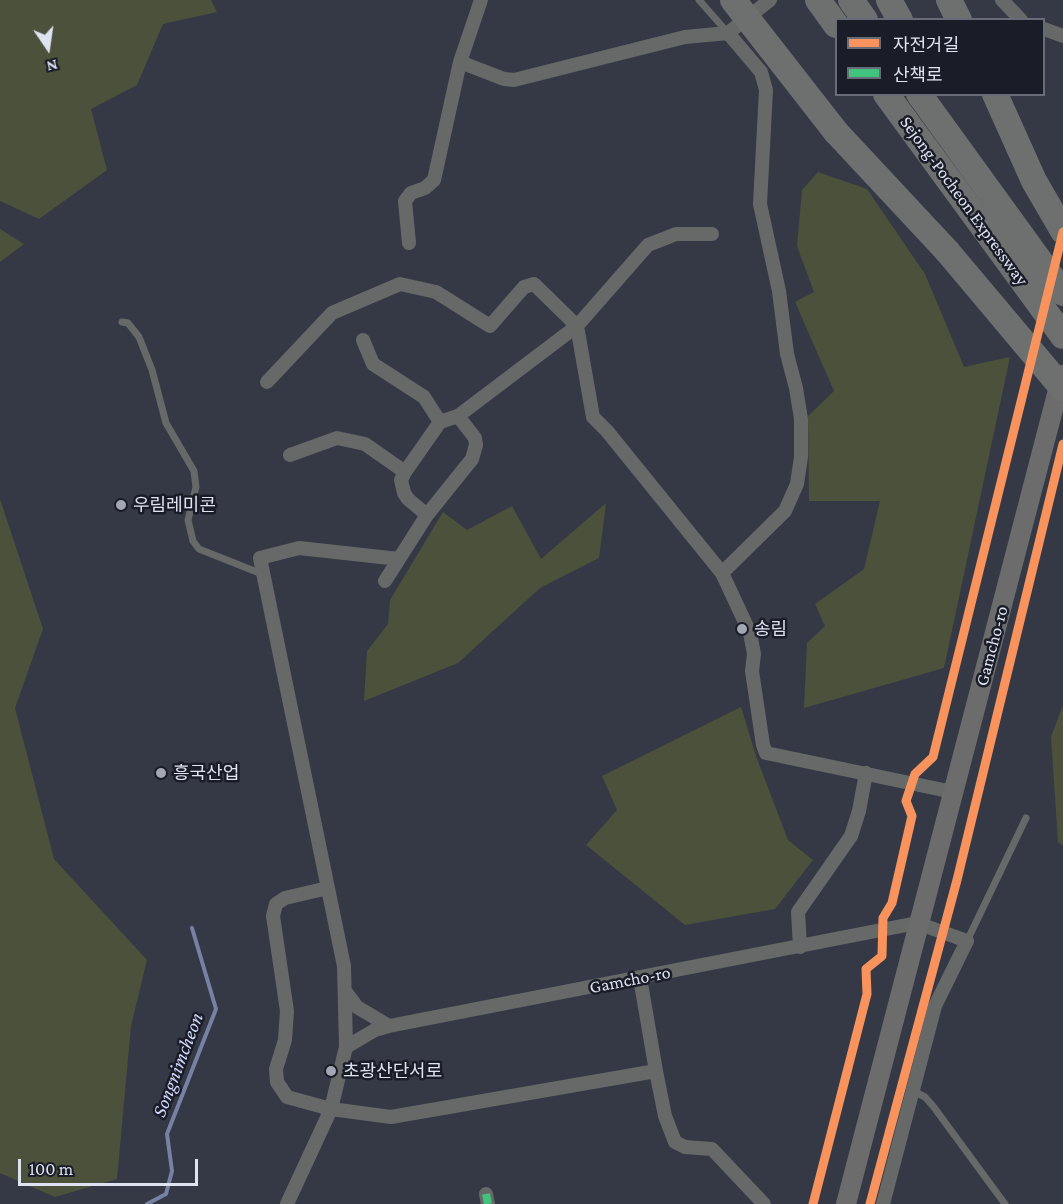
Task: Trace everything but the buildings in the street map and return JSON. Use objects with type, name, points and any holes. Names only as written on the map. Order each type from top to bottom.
[{"type":"highway","points":[[734,0],[836,132],[947,250],[1063,389]]},
{"type":"highway","points":[[818,0],[835,22]]},
{"type":"highway","points":[[851,0],[864,18]]},
{"type":"highway","points":[[889,0],[899,18]]},
{"type":"highway","name":"Sejong-Pocheon Expressway","points":[[887,96],[1063,336]]},
{"type":"highway","name":"Sejong-Pocheon Expressway","points":[[920,96],[1063,293]]},
{"type":"highway","points":[[938,96],[973,168]]},
{"type":"highway","points":[[996,96],[1015,141],[1063,231]]},
{"type":"main road","name":"Gamcho-ro","points":[[846,1204],[917,923],[1063,369]]},
{"type":"street","points":[[460,62],[504,79],[514,80],[685,37],[728,33],[770,0]]},
{"type":"street","points":[[1002,0],[1019,18]]},
{"type":"street","points":[[409,243],[405,201],[411,193],[425,188],[434,180],[460,62],[478,1]]},
{"type":"street","points":[[1045,28],[1063,36]]},
{"type":"street","points":[[722,573],[785,511],[797,484],[801,457],[801,419],[796,387],[786,354],[779,291],[760,204],[766,90],[761,72],[728,33]]},
{"type":"street","points":[[427,515],[404,493],[401,485],[405,472],[440,422],[458,416],[577,326],[648,245],[676,234],[712,234]]},
{"type":"street","points":[[267,382],[332,313],[400,284],[436,292],[490,326],[524,286],[532,283],[577,326],[593,417],[607,431],[722,573],[750,633],[754,654],[752,670],[766,753],[953,792]]},
{"type":"street","points":[[363,340],[373,364],[424,397],[440,422]]},
{"type":"street","points":[[385,580],[427,515],[475,452],[475,438],[458,416]]},
{"type":"street","points":[[290,455],[337,438],[353,440],[376,450],[405,472]]},
{"type":"street","points":[[287,1204],[331,1109],[346,1047],[344,966],[260,558],[299,548],[399,558]]},
{"type":"street","points":[[800,947],[798,912],[850,836],[859,811],[866,773]]},
{"type":"street","points":[[328,888],[285,898],[276,904],[273,916],[287,1011],[285,1040],[276,1069],[277,1082],[287,1097],[331,1109],[391,1117],[656,1071]]},
{"type":"street","points":[[883,1204],[911,1090],[935,1006],[967,941],[917,923]]},
{"type":"street","name":"Gamcho-ro","points":[[346,1047],[375,1030],[389,1026],[917,923]]},
{"type":"street","points":[[640,978],[665,1116],[675,1142],[686,1147],[712,1149],[764,1204]]},
{"type":"street","points":[[345,991],[357,1007],[389,1026]]},
{"type":"lane","points":[[699,0],[728,33]]},
{"type":"lane","points":[[122,322],[128,322],[139,337],[152,369],[166,423],[194,471],[196,482],[188,520],[193,541],[200,549],[262,574]]},
{"type":"lane","points":[[967,941],[1026,818]]},
{"type":"lane","points":[[911,1090],[925,1097],[933,1106],[1005,1204]]},
{"type":"green space","points":[[0,0],[211,0],[217,12],[163,24],[137,85],[91,109],[107,170],[39,219],[0,201]]},
{"type":"green space","points":[[818,172],[867,189],[925,274],[964,367],[1010,357],[944,668],[804,708],[807,643],[825,626],[815,604],[864,569],[880,501],[809,501],[808,416],[834,391],[795,302],[814,292],[797,246],[802,190]]},
{"type":"green space","points":[[0,229],[24,244],[0,262]]},
{"type":"green space","points":[[0,499],[43,629],[15,708],[54,859],[147,960],[131,1026],[117,1179],[55,1197],[0,1173]]},
{"type":"green space","points":[[606,503],[599,558],[540,588],[458,663],[364,701],[367,651],[388,624],[390,600],[443,512],[467,530],[512,506],[541,559]]},
{"type":"green space","points":[[1063,705],[1063,846],[1058,842],[1051,737]]},
{"type":"green space","points":[[741,707],[756,756],[788,840],[813,860],[775,909],[685,925],[586,845],[617,810],[602,776]]},
{"type":"waterway","name":"Songnimcheon","points":[[147,1204],[166,1194],[172,1171],[167,1134],[216,1009],[192,928]]},
{"type":"marked path","points":[[486,1194],[488,1204]]},
{"type":"cycle path","points":[[813,1204],[867,994],[866,969],[882,956],[883,918],[892,903],[912,816],[906,801],[915,774],[933,757],[1063,232]]},
{"type":"cycle path","points":[[870,1204],[957,880],[1063,444]]},
{"type":"place","name":"우림레미콘","points":[[121,505]]},
{"type":"place","name":"송림","points":[[742,629]]},
{"type":"place","name":"흥국산업","points":[[161,773]]},
{"type":"place","name":"초광산단서로","points":[[331,1071]]}]
